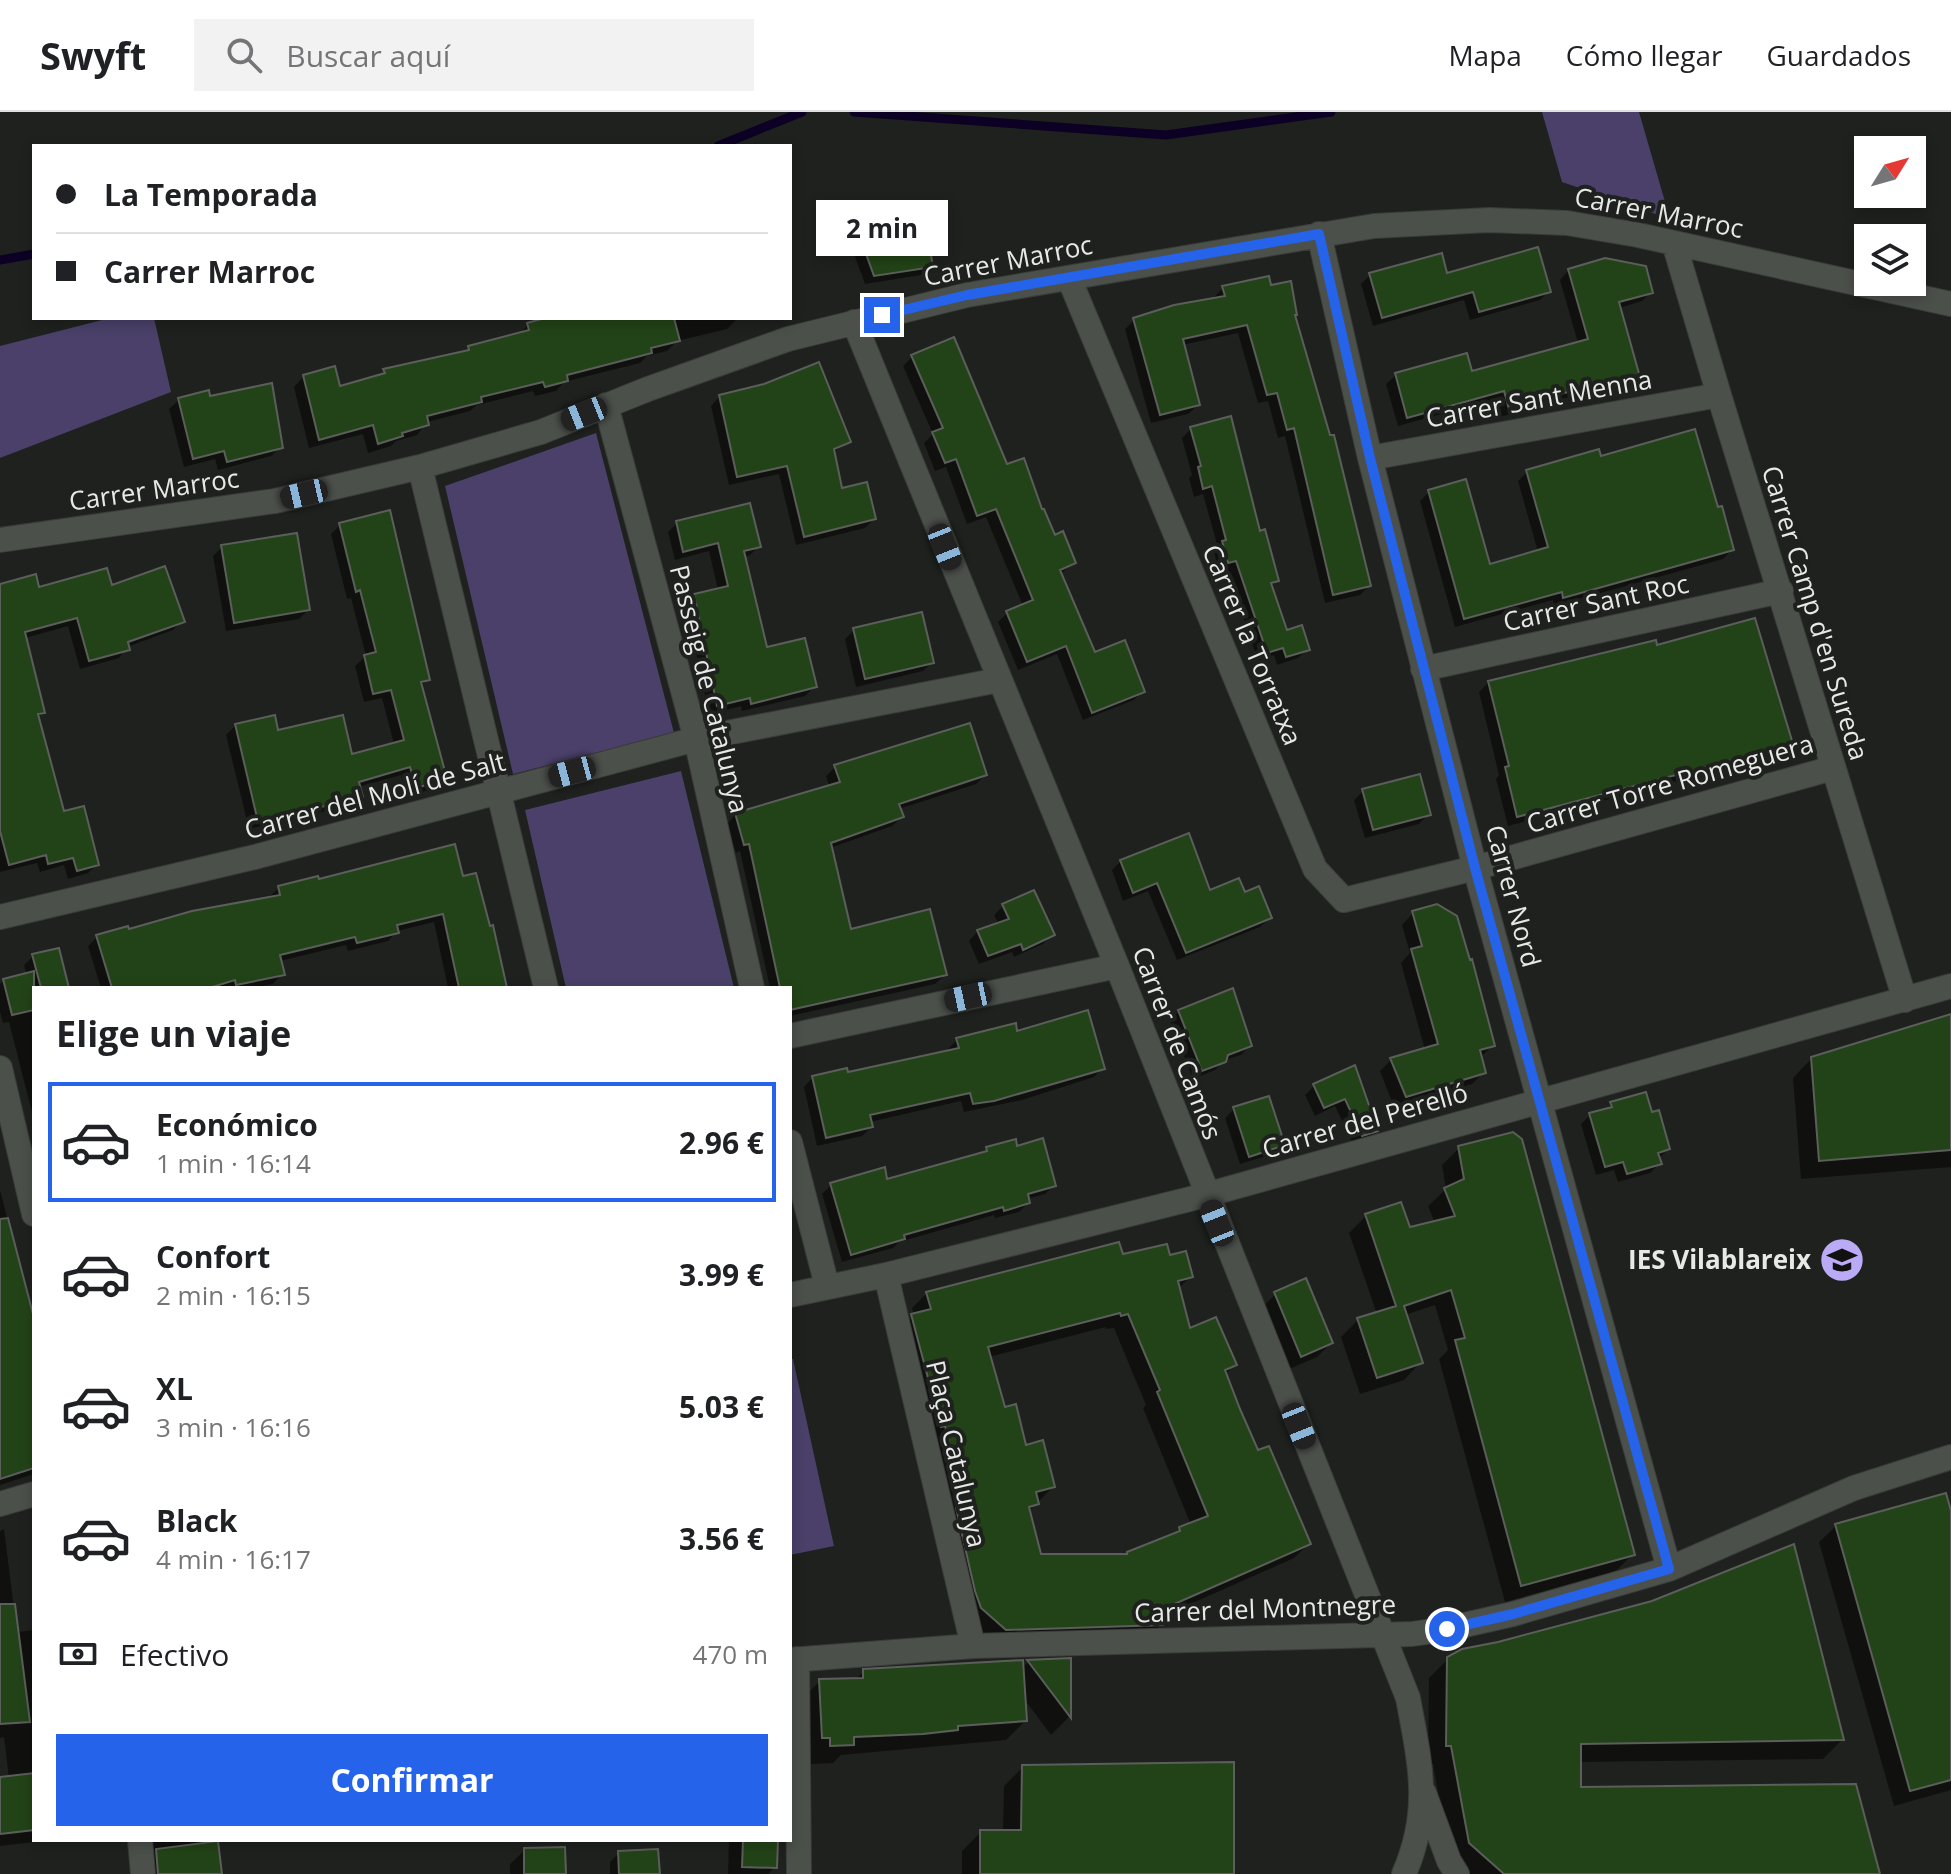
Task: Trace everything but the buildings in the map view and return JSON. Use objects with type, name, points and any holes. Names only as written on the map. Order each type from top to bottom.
[{"type":"street","name":"Carrer Marroc","points":[[0,540],[275,501],[420,467],[541,432],[788,339],[967,295],[1374,226],[1489,220],[1567,223],[1674,243],[1951,304]]},
{"type":"street","name":"Carrer Nord","points":[[1319,234],[1370,458],[1475,868],[1669,1569]]},
{"type":"street","name":"Carrer Camp d'en Sureda","points":[[1674,243],[1905,1000]]},
{"type":"street","name":"Carrer la Torratxa","points":[[1069,278],[1315,869],[1344,900],[1475,868]]},
{"type":"street","name":"Carrer de Camós","points":[[854,322],[1117,966],[1383,1633],[1408,1698],[1423,1791],[1449,1861],[1457,1874]]},
{"type":"street","name":"Carrer Sant Menna","points":[[1370,458],[1719,395]]},
{"type":"street","name":"Passeig de Catalunya","points":[[606,405],[696,739],[752,986]]},
{"type":"street","points":[[420,467],[546,986]]},
{"type":"street","name":"Carrer Sant Roc","points":[[1423,669],[1781,591]]},
{"type":"street","name":"Carrer del Molí de Salt","points":[[0,917],[255,857],[696,739],[999,680]]},
{"type":"street","name":"Carrer Torre Romeguera","points":[[1475,868],[1833,768]]},
{"type":"street","points":[[792,1036],[1117,966]]},
{"type":"street","name":"Carrer del Perelló","points":[[792,1295],[886,1275],[1206,1195],[1951,986]]},
{"type":"street","points":[[0,1068],[32,1205]]},
{"type":"street","points":[[792,1150],[827,1286]]},
{"type":"street","name":"Plaça Catalunya","points":[[886,1275],[973,1646]]},
{"type":"street","name":"Carrer del Montnegre","points":[[793,1659],[973,1646],[1412,1634],[1447,1629],[1513,1614],[1669,1569],[1854,1488],[1951,1457]]},
{"type":"street","points":[[0,1504],[32,1495]]},
{"type":"street","points":[[793,1659],[799,1874]]},
{"type":"street","name":"Carrer de Camós","points":[[1404,1874],[1413,1854],[1423,1791]]},
{"type":"street","points":[[140,1842],[143,1874]]},
{"type":"shaded area","points":[[1542,112],[1639,112],[1670,219],[1562,182]]},
{"type":"shaded area","points":[[102,320],[154,320],[171,392],[0,458],[0,346]]},
{"type":"shaded area","points":[[596,433],[674,733],[513,774],[445,486]]},
{"type":"shaded area","points":[[681,771],[734,986],[566,986],[525,810]]},
{"type":"shaded area","points":[[792,1359],[793,1359],[834,1546],[792,1555]]},
{"type":"waterway","points":[[723,144],[802,112]]},
{"type":"waterway","points":[[854,112],[1166,135],[1331,112]]},
{"type":"waterway","points":[[0,260],[32,254]]},
{"type":"place","name":"IES Vilablareix","points":[[1842,1260]]},
{"type":"route","points":[[882,315],[967,295],[1319,234],[1370,458],[1475,868],[1669,1569],[1513,1614],[1447,1629]]}]
